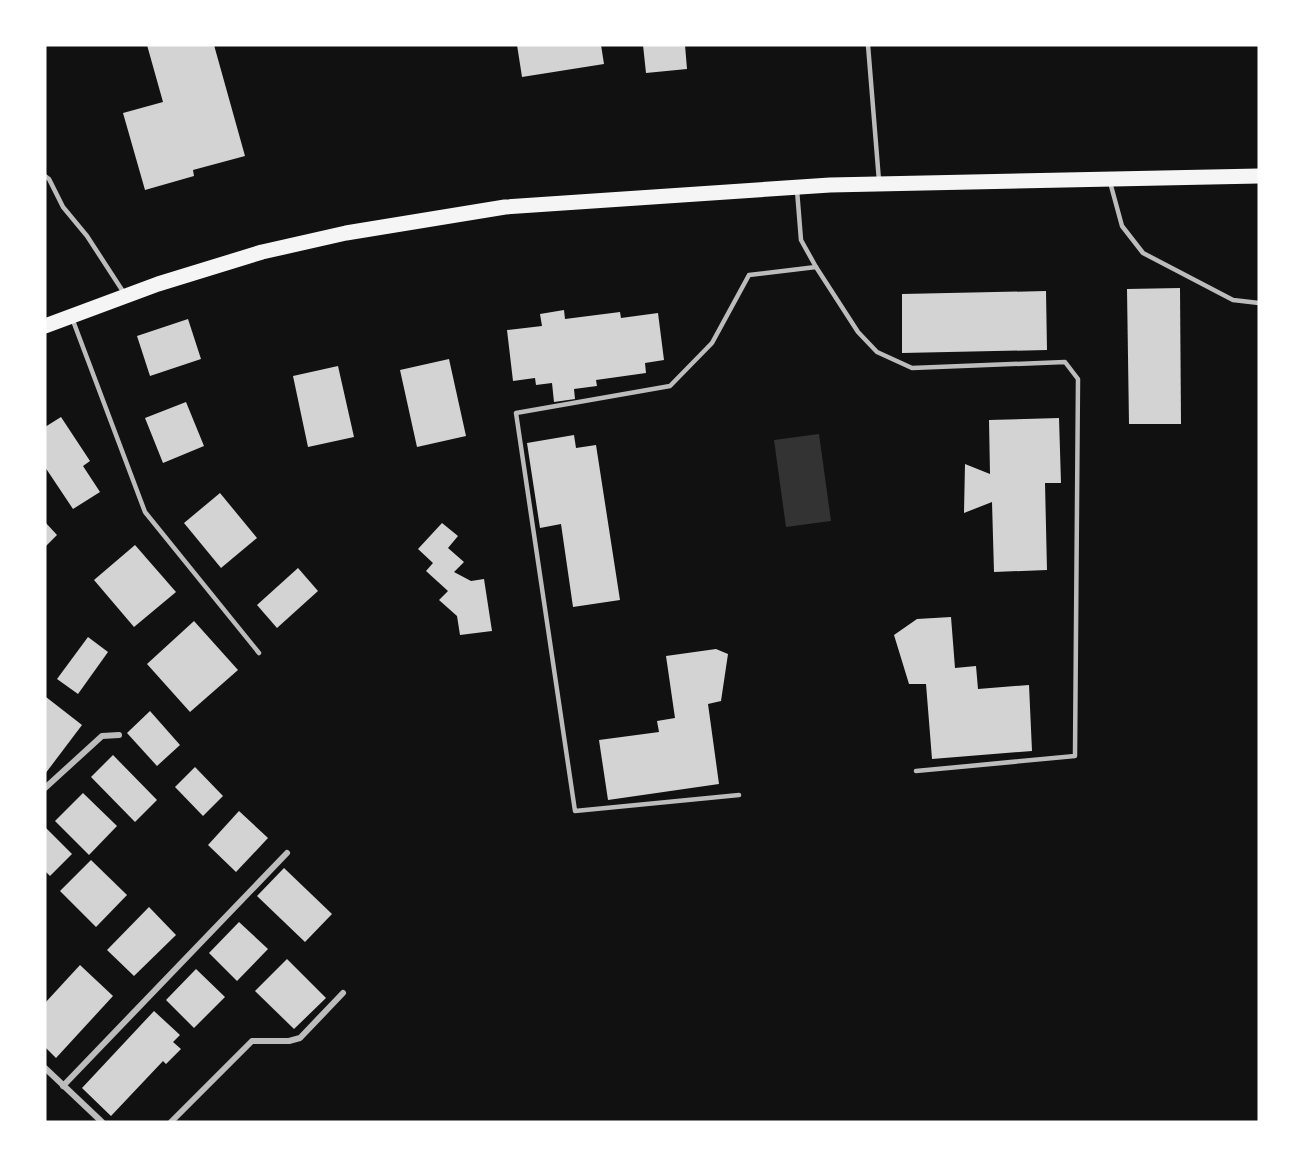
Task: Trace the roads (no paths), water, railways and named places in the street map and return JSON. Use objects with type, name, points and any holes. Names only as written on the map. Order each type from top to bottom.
[{"type":"main road","points":[[45,326],[198,270],[274,249],[346,233],[505,207],[797,187],[1259,176]]},
{"type":"street","points":[[45,788],[102,736],[119,735]]},
{"type":"street","points":[[63,1086],[287,853]]},
{"type":"street","points":[[171,1122],[252,1041],[289,1041],[300,1038],[343,993]]},
{"type":"street","points":[[45,1068],[102,1122]]},
{"type":"lane","points":[[868,45],[879,184]]},
{"type":"lane","points":[[45,176],[49,179],[63,207],[87,236],[126,295]]},
{"type":"lane","points":[[1110,179],[1122,226],[1143,253],[1233,300],[1259,303]]},
{"type":"lane","points":[[797,187],[801,240],[858,332],[877,352],[912,368],[1065,362],[1078,379],[1075,756],[916,771]]},
{"type":"lane","points":[[739,795],[575,811],[516,413],[670,386],[712,343],[749,275],[816,267]]},
{"type":"lane","points":[[71,316],[145,512],[259,653]]}]
